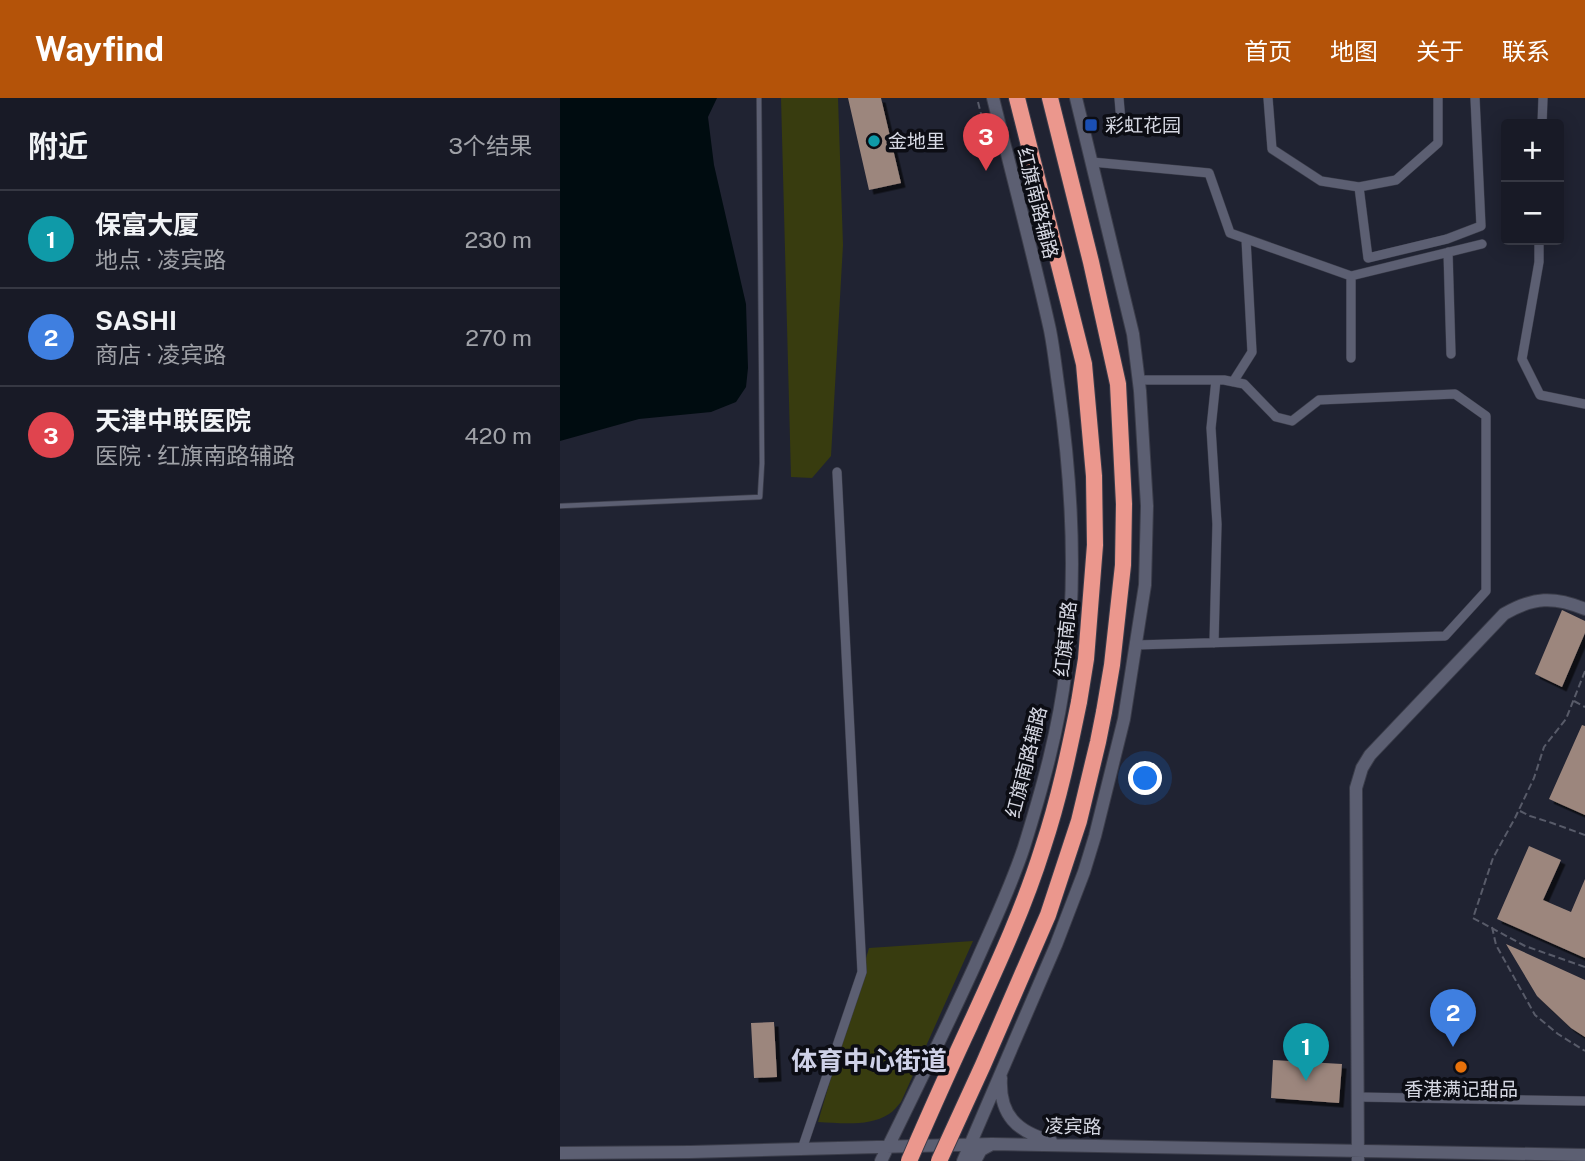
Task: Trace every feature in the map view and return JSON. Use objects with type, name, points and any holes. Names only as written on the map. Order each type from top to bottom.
[{"type":"highway","name":"红旗南路","points":[[909,1161],[1028,892],[1070,748],[1086,659],[1095,545],[1094,476],[1084,363],[1017,98]]},
{"type":"highway","points":[[939,1161],[1048,915],[1079,821],[1104,712],[1124,565],[1118,384],[1050,98]]},
{"type":"main road","name":"红旗南路辅路","points":[[881,1161],[947,1027],[1023,850],[1058,718],[1066,671],[1072,586],[1069,480],[1064,424],[1052,345],[993,98]]},
{"type":"main road","points":[[963,1161],[1056,945],[1084,872],[1124,719],[1145,585],[1147,506],[1139,380],[1133,334],[1076,98]]},
{"type":"main road","points":[[1358,1156],[1356,788],[1362,768],[1370,755],[1504,614],[1518,606],[1547,599],[1569,602],[1585,609]]},
{"type":"main road","points":[[1003,1067],[1003,1102],[1011,1119],[1031,1135],[1065,1145]]},
{"type":"main road","name":"凌宾路","points":[[560,1153],[992,1144],[1358,1156],[1585,1155]]},
{"type":"main road","points":[[975,1161],[981,1150],[992,1144]]},
{"type":"street","points":[[1119,98],[1121,122]]},
{"type":"street","points":[[1268,98],[1272,149],[1321,181],[1359,187],[1396,180],[1438,143],[1438,98]]},
{"type":"street","points":[[1359,187],[1367,258],[1447,239],[1481,226],[1475,98]]},
{"type":"street","points":[[1542,119],[1543,98]]},
{"type":"street","points":[[1092,162],[1209,173],[1230,233],[1351,276],[1482,244]]},
{"type":"street","points":[[1233,382],[1252,352],[1246,239]]},
{"type":"street","points":[[1539,245],[1539,262],[1522,359],[1540,395],[1585,404]]},
{"type":"street","points":[[1448,252],[1451,354]]},
{"type":"street","points":[[1351,276],[1351,358]]},
{"type":"street","points":[[1136,645],[1445,636],[1486,591],[1486,416],[1455,394],[1319,400],[1292,421],[1276,416],[1244,384],[1216,380],[1139,380]]},
{"type":"street","points":[[1214,643],[1217,524],[1212,428],[1216,380]]},
{"type":"street","points":[[802,1149],[862,972],[837,472]]},
{"type":"street","points":[[1358,1097],[1585,1101]]},
{"type":"lane","points":[[560,506],[760,497],[759,98]]},
{"type":"path","points":[[978,102],[984,126]]},
{"type":"path","points":[[1585,671],[1566,719],[1544,747],[1519,811],[1493,859],[1473,918],[1525,946],[1585,967]]},
{"type":"path","points":[[1574,701],[1585,707]]},
{"type":"path","points":[[1519,811],[1585,835]]},
{"type":"path","points":[[1492,927],[1496,945],[1535,1015],[1585,1051]]},
{"type":"green space","points":[[781,98],[838,98],[843,245],[831,456],[812,478],[791,477]]},
{"type":"green space","points":[[973,941],[901,1102],[889,1114],[873,1121],[818,1122],[869,948]]},
{"type":"shaded area","points":[[560,98],[717,98],[708,117],[714,165],[746,304],[748,368],[746,387],[736,402],[711,412],[639,419],[560,441]]},
{"type":"building","name":"金地里","points":[[848,98],[881,98],[901,183],[869,190]]},
{"type":"building","points":[[1562,610],[1585,621],[1585,633],[1562,687],[1535,674]]},
{"type":"building","points":[[1582,725],[1585,726],[1585,815],[1549,799]]},
{"type":"building","points":[[1529,846],[1561,860],[1543,900],[1571,912],[1585,879],[1585,958],[1497,919]]},
{"type":"building","points":[[1506,944],[1585,980],[1585,1037],[1571,1028],[1537,996]]},
{"type":"building","points":[[774,1022],[777,1077],[754,1078],[751,1023]]},
{"type":"building","points":[[1273,1060],[1342,1064],[1339,1103],[1271,1098]]},
{"type":"place","name":"彩虹花园","points":[[1091,125]]},
{"type":"place","name":"金地里","points":[[874,141]]},
{"type":"place","name":"天津中联医院","points":[[986,171]]},
{"type":"place","name":"SASHI","points":[[1453,1047]]},
{"type":"place","name":"香港满记甜品","points":[[1461,1067]]},
{"type":"place","name":"保富大厦","points":[[1306,1081]]},
{"type":"district","name":"体育中心街道","points":[[869,1060]]}]
